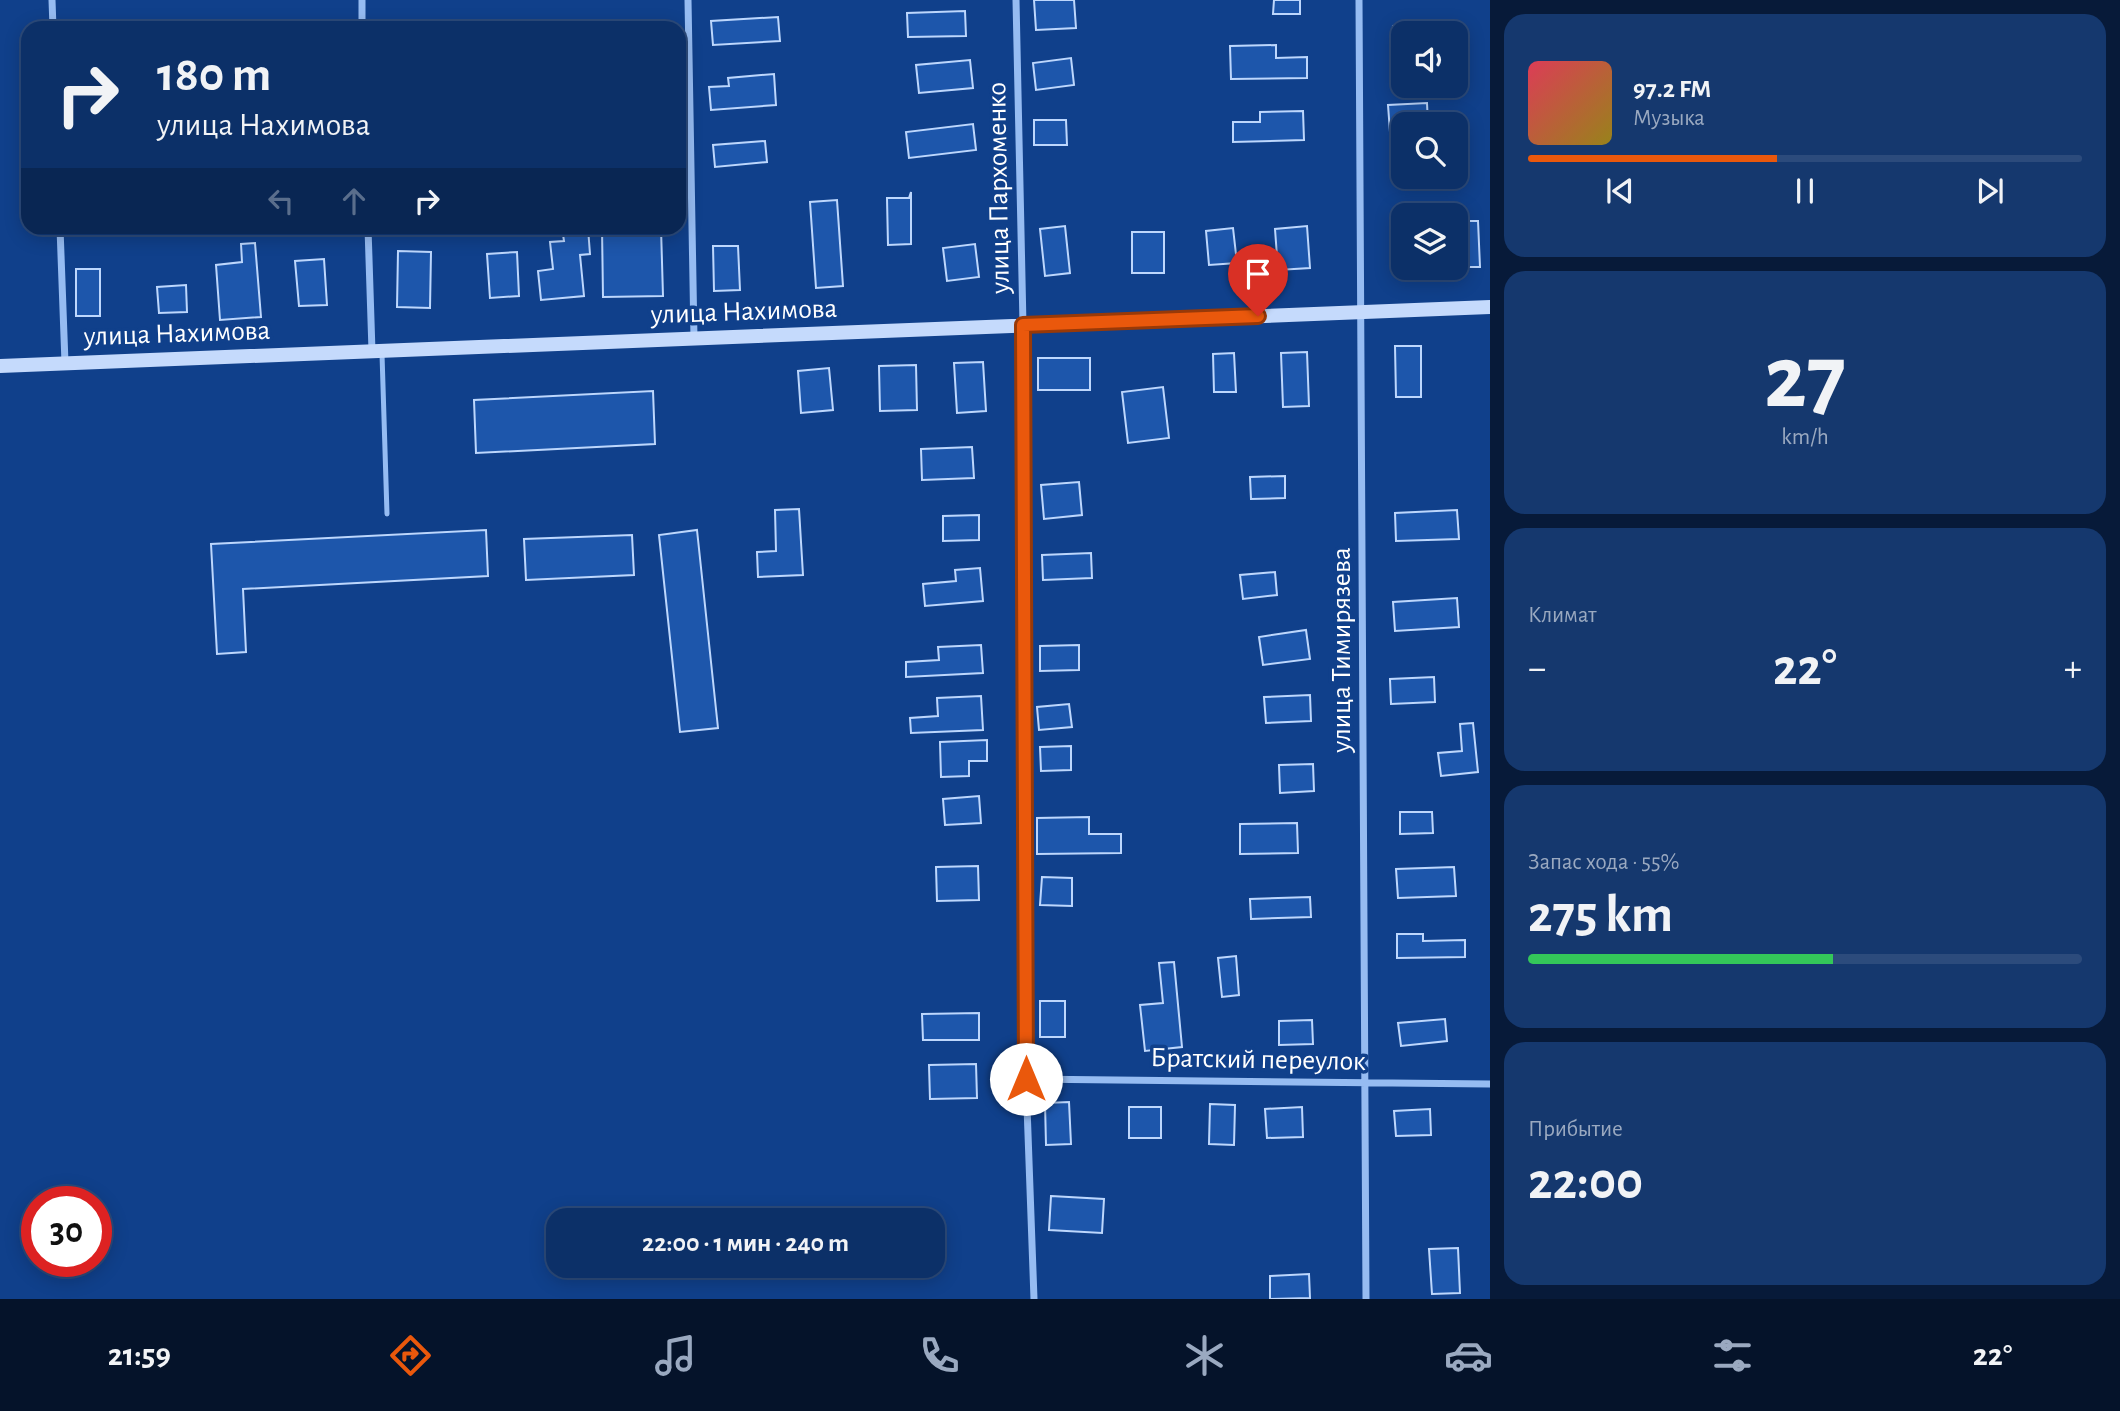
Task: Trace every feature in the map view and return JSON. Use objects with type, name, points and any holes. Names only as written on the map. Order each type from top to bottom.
[{"type":"street","points":[[51,0],[52,21]]},
{"type":"street","points":[[362,0],[362,21]]},
{"type":"street","points":[[688,0],[694,338]]},
{"type":"street","name":"улица Пархоменко","points":[[1016,0],[1023,325],[1026,1079],[1034,1299]]},
{"type":"street","name":"улица Тимирязева","points":[[1359,0],[1366,1299]]},
{"type":"street","points":[[60,235],[65,363]]},
{"type":"street","points":[[369,235],[377,351]]},
{"type":"street","name":"улица Нахимова","points":[[0,366],[1490,307]]},
{"type":"street","name":"Братский переулок","points":[[1026,1079],[1490,1084]]},
{"type":"lane","points":[[377,351],[387,514]]},
{"type":"building","points":[[1034,0],[1074,0],[1076,28],[1036,30]]},
{"type":"building","points":[[1274,0],[1300,0],[1300,14],[1273,14]]},
{"type":"building","points":[[965,11],[966,36],[908,37],[907,13]]},
{"type":"building","points":[[778,17],[780,41],[713,45],[711,21]]},
{"type":"building","points":[[1276,45],[1276,58],[1307,57],[1307,78],[1231,79],[1230,46]]},
{"type":"building","points":[[1071,58],[1074,85],[1036,90],[1033,63]]},
{"type":"building","points":[[970,60],[973,88],[919,93],[916,65]]},
{"type":"building","points":[[774,74],[776,105],[711,110],[709,87],[729,86],[728,78]]},
{"type":"building","points":[[1427,103],[1427,112],[1391,112],[1390,132],[1388,105]]},
{"type":"building","points":[[1303,111],[1304,140],[1233,142],[1233,122],[1260,122],[1260,112]]},
{"type":"building","points":[[1034,120],[1066,120],[1067,145],[1034,145]]},
{"type":"building","points":[[973,124],[976,150],[909,158],[906,132]]},
{"type":"building","points":[[765,141],[767,162],[715,167],[713,145]]},
{"type":"building","points":[[911,192],[911,244],[888,245],[887,198],[909,198]]},
{"type":"building","points":[[837,200],[843,286],[816,288],[810,202]]},
{"type":"building","points":[[1468,221],[1478,221],[1480,267],[1468,267]]},
{"type":"building","points":[[1065,226],[1070,273],[1045,276],[1040,229]]},
{"type":"building","points":[[1307,226],[1310,268],[1278,270],[1275,229]]},
{"type":"building","points":[[1233,228],[1237,263],[1209,265],[1206,231]]},
{"type":"building","points":[[1132,232],[1164,232],[1164,273],[1132,273]]},
{"type":"building","points":[[563,235],[589,235],[590,254],[580,255],[584,296],[541,300],[538,271],[553,269],[550,242],[564,241]]},
{"type":"building","points":[[602,235],[661,235],[663,296],[603,297]]},
{"type":"building","points":[[255,243],[261,317],[220,320],[216,265],[242,262],[241,244]]},
{"type":"building","points":[[975,244],[979,277],[947,281],[943,248]]},
{"type":"building","points":[[713,246],[738,246],[740,290],[714,291]]},
{"type":"building","points":[[398,251],[431,252],[430,308],[397,307]]},
{"type":"building","points":[[517,252],[519,296],[490,298],[487,254]]},
{"type":"building","points":[[324,259],[327,305],[299,306],[295,261]]},
{"type":"building","points":[[76,269],[100,269],[100,316],[76,316]]},
{"type":"building","points":[[186,285],[187,312],[159,313],[157,287]]},
{"type":"building","points":[[1395,346],[1421,346],[1421,397],[1396,397]]},
{"type":"building","points":[[1307,352],[1309,406],[1283,407],[1281,353]]},
{"type":"building","points":[[1234,353],[1236,392],[1214,392],[1213,354]]},
{"type":"building","points":[[1038,358],[1090,358],[1090,390],[1038,390]]},
{"type":"building","points":[[983,362],[986,411],[957,413],[954,363]]},
{"type":"building","points":[[916,365],[917,410],[880,411],[879,366]]},
{"type":"building","points":[[829,368],[833,410],[801,413],[798,371]]},
{"type":"building","points":[[1163,387],[1169,438],[1128,443],[1122,392]]},
{"type":"building","points":[[653,391],[655,444],[476,453],[474,400]]},
{"type":"building","points":[[972,447],[974,478],[922,480],[921,449]]},
{"type":"building","points":[[1285,476],[1285,498],[1251,499],[1250,477]]},
{"type":"building","points":[[1079,482],[1082,515],[1044,519],[1041,485]]},
{"type":"building","points":[[799,509],[803,575],[758,577],[757,552],[776,551],[775,510]]},
{"type":"building","points":[[1457,510],[1459,539],[1396,541],[1395,513]]},
{"type":"building","points":[[979,515],[979,540],[943,541],[943,516]]},
{"type":"building","points":[[486,530],[488,576],[243,589],[246,652],[217,654],[211,544]]},
{"type":"building","points":[[697,530],[718,728],[680,732],[659,535]]},
{"type":"building","points":[[632,535],[634,575],[526,580],[524,539]]},
{"type":"building","points":[[1091,553],[1092,578],[1043,580],[1042,555]]},
{"type":"building","points":[[980,568],[983,601],[925,606],[923,584],[956,581],[955,570]]},
{"type":"building","points":[[1275,572],[1277,595],[1243,599],[1240,575]]},
{"type":"building","points":[[1457,598],[1459,627],[1395,631],[1393,602]]},
{"type":"building","points":[[1306,630],[1310,659],[1263,665],[1259,637]]},
{"type":"building","points":[[981,645],[983,673],[906,677],[906,662],[939,660],[938,647]]},
{"type":"building","points":[[1079,645],[1079,670],[1040,671],[1040,646]]},
{"type":"building","points":[[1434,677],[1435,702],[1391,704],[1390,679]]},
{"type":"building","points":[[1310,695],[1311,721],[1266,723],[1264,697]]},
{"type":"building","points":[[981,696],[983,730],[911,733],[910,718],[938,716],[937,698]]},
{"type":"building","points":[[1069,704],[1072,727],[1039,730],[1037,707]]},
{"type":"building","points":[[1473,723],[1478,772],[1441,776],[1438,753],[1462,751],[1460,724]]},
{"type":"building","points":[[987,740],[987,761],[969,761],[969,776],[941,777],[940,742]]},
{"type":"building","points":[[1071,746],[1071,770],[1041,771],[1040,747]]},
{"type":"building","points":[[1313,764],[1314,791],[1280,793],[1279,765]]},
{"type":"building","points":[[979,796],[981,823],[945,825],[943,799]]},
{"type":"building","points":[[1400,812],[1432,812],[1433,833],[1400,834]]},
{"type":"building","points":[[1089,817],[1089,834],[1121,834],[1121,853],[1037,854],[1037,818]]},
{"type":"building","points":[[1297,823],[1298,853],[1240,854],[1240,824]]},
{"type":"building","points":[[978,866],[979,900],[937,901],[936,867]]},
{"type":"building","points":[[1454,867],[1456,896],[1398,898],[1396,869]]},
{"type":"building","points":[[1042,877],[1072,878],[1072,906],[1040,905]]},
{"type":"building","points":[[1310,897],[1311,917],[1251,919],[1250,899]]},
{"type":"building","points":[[1397,934],[1423,934],[1423,941],[1465,940],[1465,957],[1397,958]]},
{"type":"building","points":[[1236,956],[1239,995],[1222,997],[1218,958]]},
{"type":"building","points":[[1174,962],[1182,1047],[1145,1051],[1140,1005],[1163,1003],[1159,963]]},
{"type":"building","points":[[1040,1001],[1065,1001],[1065,1037],[1040,1037]]},
{"type":"building","points":[[979,1013],[979,1040],[923,1040],[922,1014]]},
{"type":"building","points":[[1445,1019],[1447,1041],[1401,1046],[1398,1023]]},
{"type":"building","points":[[1312,1020],[1313,1044],[1279,1045],[1279,1021]]},
{"type":"building","points":[[976,1064],[977,1098],[930,1099],[929,1065]]},
{"type":"building","points":[[1069,1102],[1071,1144],[1046,1145],[1045,1103]]},
{"type":"building","points":[[1210,1104],[1235,1105],[1234,1145],[1209,1144]]},
{"type":"building","points":[[1129,1107],[1161,1107],[1161,1138],[1129,1138]]},
{"type":"building","points":[[1302,1107],[1303,1137],[1267,1138],[1265,1109]]},
{"type":"building","points":[[1430,1109],[1431,1135],[1396,1136],[1394,1111]]},
{"type":"building","points":[[1051,1196],[1104,1199],[1102,1233],[1049,1230]]},
{"type":"building","points":[[1458,1248],[1460,1293],[1432,1294],[1429,1249]]},
{"type":"building","points":[[1309,1274],[1310,1298],[1270,1299],[1270,1276]]},
{"type":"route","points":[[1026,1079],[1023,325],[1258,316]]}]
